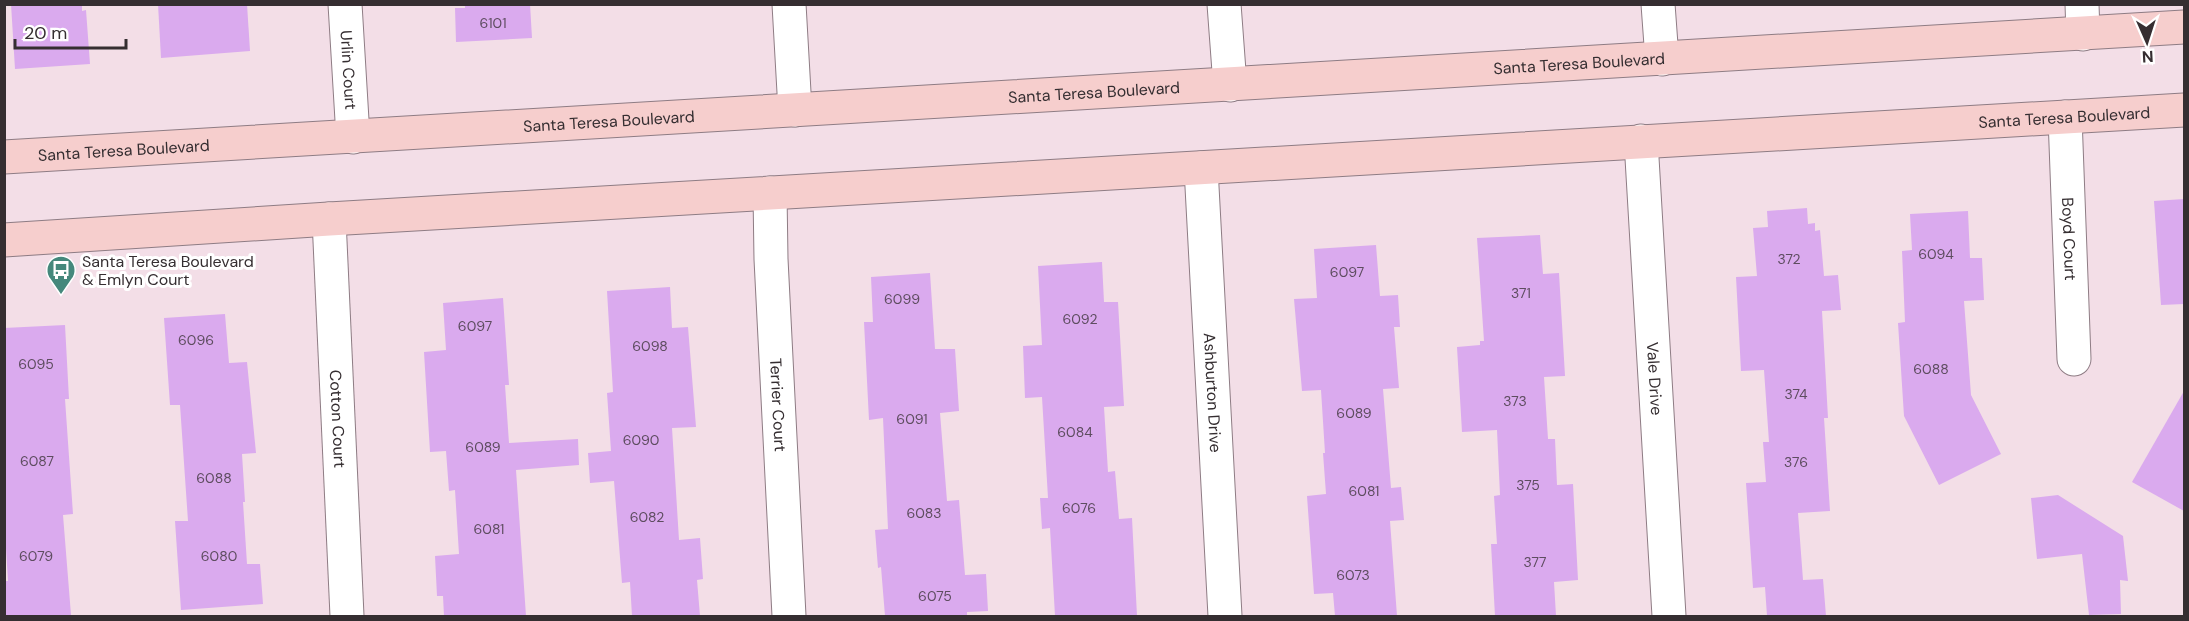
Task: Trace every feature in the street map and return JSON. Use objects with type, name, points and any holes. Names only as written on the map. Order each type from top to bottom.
[{"type":"main road","name":"Santa Teresa Boulevard","points":[[4,158],[1662,59],[2083,19],[2184,27]]},
{"type":"main road","name":"Santa Teresa Boulevard","points":[[4,240],[2184,110]]},
{"type":"main road","points":[[4,171],[60,154]]},
{"type":"street","name":"Urlin Court","points":[[345,4],[353,137]]},
{"type":"street","points":[[789,4],[795,110]]},
{"type":"street","points":[[1224,4],[1230,85]]},
{"type":"street","points":[[1659,4],[1662,59]]},
{"type":"street","name":"Boyd Court","points":[[2065,117],[2074,359]]},
{"type":"street","name":"Vale Drive","points":[[1641,141],[1669,616]]},
{"type":"street","name":"Ashburton Drive","points":[[1201,168],[1225,616]]},
{"type":"street","name":"Terrier Court","points":[[771,193],[771,259],[789,616]]},
{"type":"street","name":"Cotton Court","points":[[329,219],[347,616]]},
{"type":"building","points":[[11,4],[82,4],[82,11],[86,10],[90,64],[15,69]]},
{"type":"building","points":[[158,4],[247,4],[250,51],[161,58]]},
{"type":"building","points":[[465,4],[530,4],[532,38],[456,42],[455,8],[465,8]]},
{"type":"building","points":[[2184,199],[2184,304],[2161,305],[2154,201]]},
{"type":"building","points":[[1807,208],[1808,224],[1815,223],[1815,231],[1820,230],[1824,276],[1838,275],[1841,310],[1822,311],[1828,418],[1824,418],[1830,511],[1798,513],[1803,580],[1823,579],[1826,616],[1767,616],[1765,587],[1753,588],[1746,483],[1766,482],[1763,442],[1769,442],[1764,370],[1741,371],[1736,277],[1757,276],[1753,228],[1768,227],[1767,211]]},
{"type":"building","points":[[1968,211],[1970,258],[1982,258],[1984,300],[1964,301],[1971,395],[2001,454],[1939,485],[1904,416],[1898,323],[1905,322],[1902,251],[1912,250],[1910,214]]},
{"type":"building","points":[[1540,235],[1543,274],[1559,273],[1565,376],[1544,377],[1548,439],[1555,439],[1557,485],[1573,484],[1578,580],[1554,582],[1556,616],[1495,616],[1491,544],[1497,544],[1494,496],[1500,495],[1497,430],[1462,432],[1457,347],[1480,345],[1480,341],[1484,341],[1477,238]]},
{"type":"building","points":[[1376,245],[1380,296],[1398,295],[1400,327],[1394,327],[1399,388],[1383,389],[1391,488],[1401,487],[1404,520],[1390,521],[1397,616],[1335,616],[1333,593],[1314,594],[1307,496],[1326,494],[1321,390],[1302,391],[1294,299],[1317,298],[1314,249]]},
{"type":"building","points":[[1102,262],[1104,302],[1118,302],[1124,406],[1104,407],[1108,472],[1115,471],[1119,519],[1132,518],[1137,616],[1055,616],[1050,528],[1042,529],[1040,498],[1048,498],[1042,397],[1025,398],[1023,346],[1042,345],[1038,266]]},
{"type":"building","points":[[930,273],[935,349],[955,349],[959,411],[940,413],[947,501],[959,500],[965,575],[986,574],[988,611],[967,612],[967,616],[885,616],[875,530],[888,529],[883,418],[869,420],[864,322],[873,322],[871,277]]},
{"type":"building","points":[[670,287],[672,328],[688,327],[696,427],[672,428],[679,540],[700,538],[703,579],[697,580],[700,616],[632,616],[630,582],[622,583],[614,481],[590,483],[588,453],[611,451],[607,393],[613,392],[607,291]]},
{"type":"building","points":[[503,298],[509,385],[505,385],[509,443],[578,439],[579,465],[516,470],[526,616],[444,616],[443,596],[437,596],[435,556],[459,554],[455,490],[449,491],[446,451],[430,452],[424,352],[446,350],[443,303]]},
{"type":"building","points":[[225,314],[229,363],[247,362],[256,453],[242,454],[247,564],[260,564],[263,604],[181,610],[175,521],[188,521],[180,405],[170,405],[164,318]]},
{"type":"building","points":[[65,325],[69,399],[65,399],[73,514],[63,515],[71,615],[4,616],[4,581],[8,581],[4,516],[4,328]]},
{"type":"building","points":[[2184,391],[2184,511],[2132,482]]},
{"type":"building","points":[[2058,495],[2123,536],[2128,581],[2120,580],[2121,614],[2089,615],[2082,554],[2037,559],[2031,498]]},
{"type":"place","name":"Santa Teresa Boulevard & Emlyn Court","points":[[61,296]]}]
